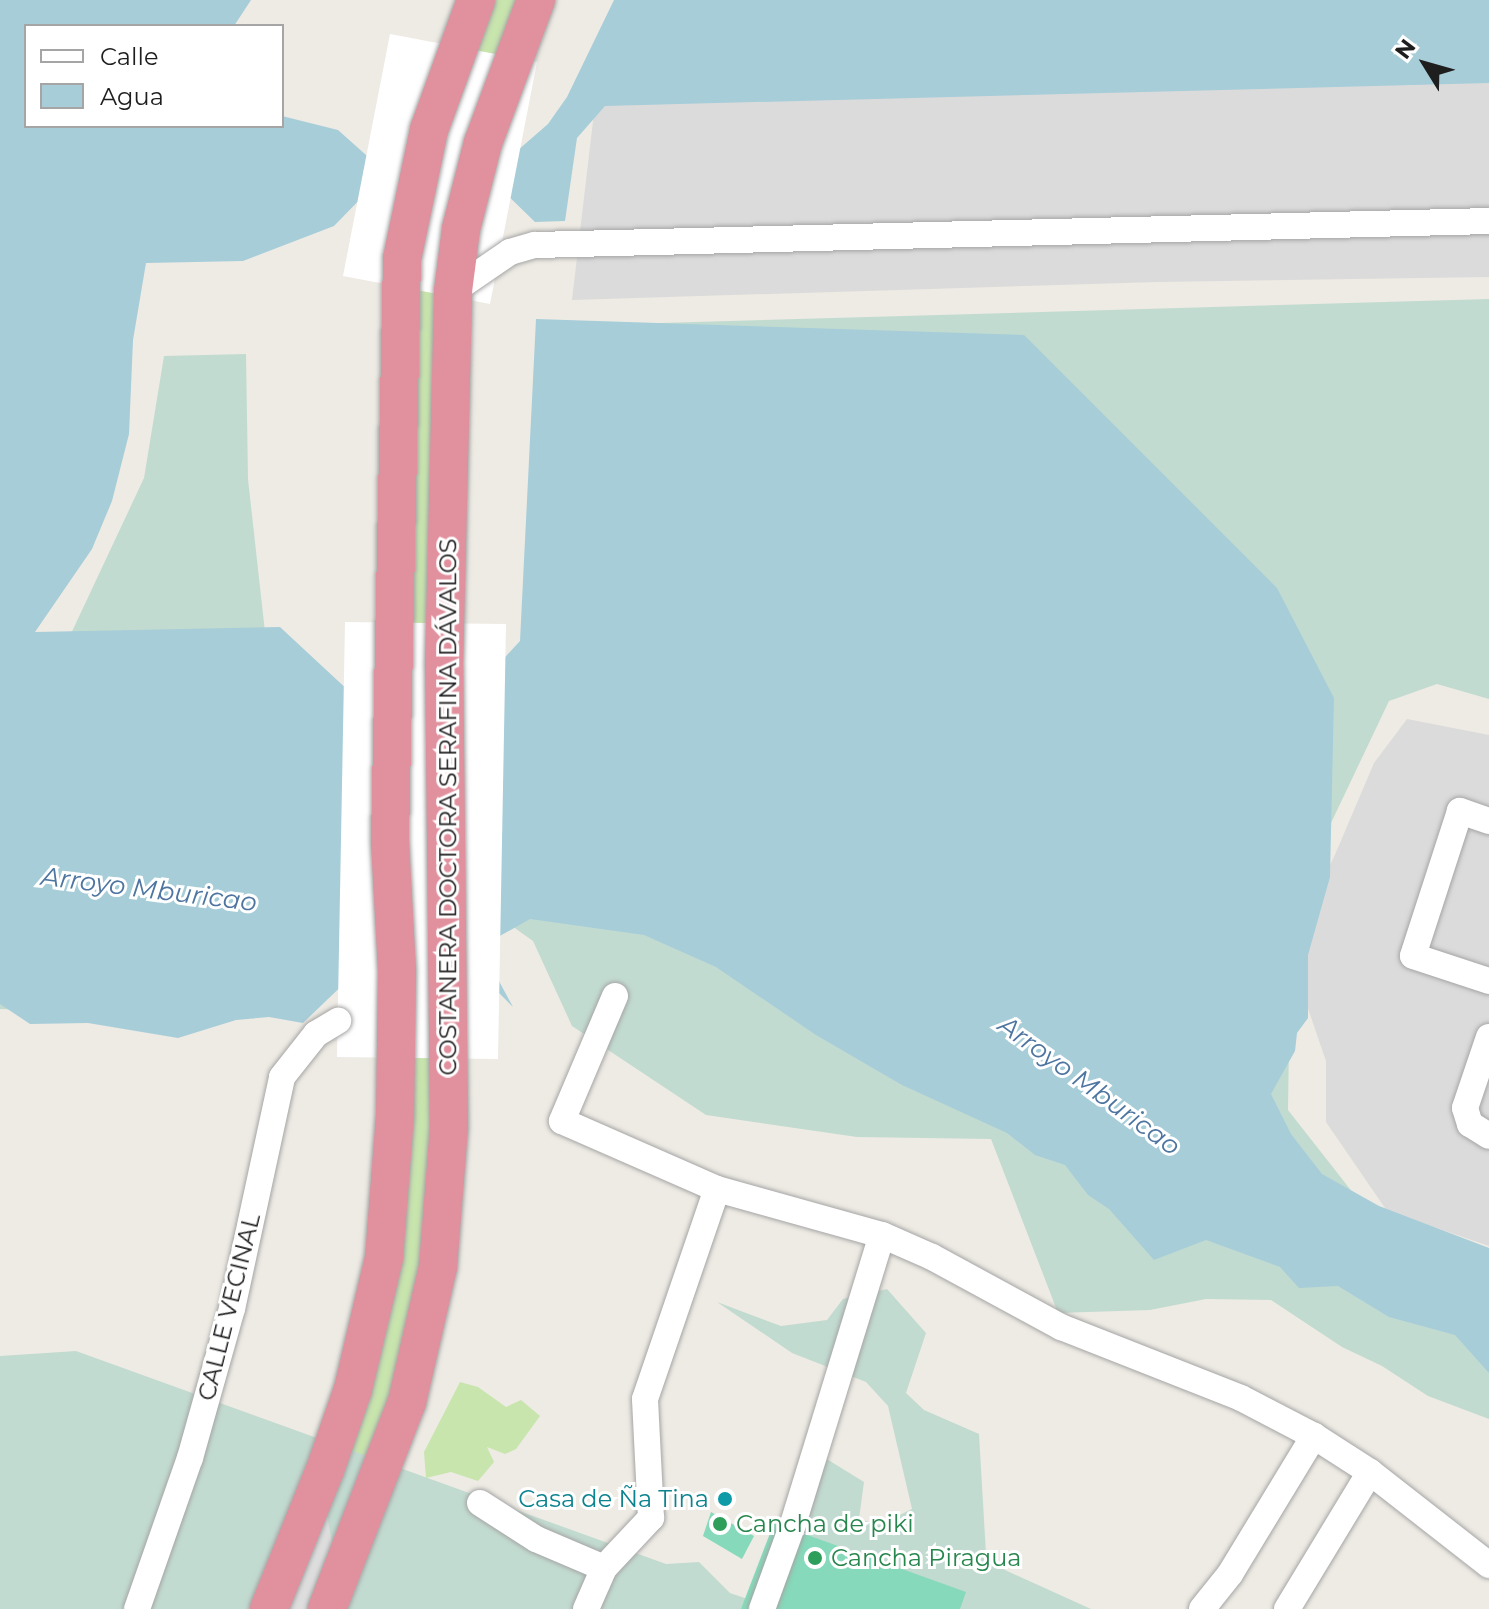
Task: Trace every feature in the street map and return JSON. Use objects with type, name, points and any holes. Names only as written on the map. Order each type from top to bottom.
[{"type":"highway","points":[[269,1609],[353,1389],[384,1258],[395,1115],[397,971],[390,840],[402,259],[408,215],[429,130],[476,0]]},
{"type":"highway","name":"COSTANERA DOCTORA SERAFINA DÁVALOS","points":[[327,1609],[407,1402],[438,1267],[449,1126],[444,666],[453,291],[461,229],[483,143],[536,0]]},
{"type":"street","points":[[453,291],[510,252],[535,245],[1489,221]]},
{"type":"street","points":[[1489,821],[1460,811],[1413,956],[1489,981]]},
{"type":"street","points":[[615,996],[562,1121],[717,1189],[882,1235],[932,1257],[1061,1327],[1195,1377],[1314,1436],[1370,1472],[1484,1562]]},
{"type":"street","name":"CALLE VECINAL","points":[[137,1609],[190,1458],[232,1309],[282,1077],[316,1034],[338,1021]]},
{"type":"street","points":[[1489,1037],[1465,1108],[1470,1124],[1489,1136]]},
{"type":"street","points":[[586,1609],[604,1568],[651,1518],[645,1399],[717,1189]]},
{"type":"street","points":[[762,1609],[793,1524],[882,1235]]},
{"type":"street","points":[[1202,1609],[1230,1574],[1314,1436]]},
{"type":"street","points":[[1287,1609],[1370,1472]]},
{"type":"street","points":[[480,1503],[536,1539],[604,1568]]},
{"type":"shaded area","points":[[1489,68],[1489,277],[1157,282],[572,300],[597,87]]},
{"type":"shaded area","points":[[1407,719],[1489,735],[1489,1246],[1387,1211],[1326,1122],[1326,1061],[1302,991],[1301,921],[1334,857],[1374,763]]},
{"type":"shaded area","points":[[324,1500],[332,1542],[306,1609],[282,1609]]},
{"type":"green space","points":[[488,0],[526,0],[501,59],[447,108]]},
{"type":"green space","points":[[462,179],[439,818],[404,817],[410,278]]},
{"type":"green space","points":[[1489,299],[1489,699],[1437,684],[1389,701],[1322,842],[557,326]]},
{"type":"green space","points":[[246,354],[248,479],[266,641],[305,713],[1292,848],[1288,1110],[1357,1198],[1489,1257],[1489,1419],[1428,1396],[1382,1366],[1342,1347],[1271,1300],[1206,1299],[1150,1310],[1058,1313],[991,1139],[857,1137],[706,1115],[572,1026],[533,941],[498,916],[129,1012],[0,1009],[0,785],[144,478],[164,356]]},
{"type":"green space","points":[[439,822],[428,1250],[370,1475],[336,1542]]},
{"type":"green space","points":[[887,1289],[926,1333],[906,1393],[924,1410],[979,1434],[986,1554],[1005,1570],[1091,1609],[892,1609],[809,1553],[800,1500],[804,1445],[864,1482],[859,1519],[879,1525],[912,1509],[888,1406],[866,1382],[792,1353],[717,1302],[781,1326],[827,1320],[843,1299]]},
{"type":"green space","points":[[76,1351],[666,1564],[699,1562],[730,1593],[777,1609],[0,1609],[0,1356]]},
{"type":"green space","points":[[460,1382],[478,1387],[506,1407],[521,1400],[540,1416],[516,1449],[505,1454],[487,1447],[494,1462],[478,1481],[451,1472],[426,1478],[424,1452]]},
{"type":"green space","name":"Cancha de piki","points":[[711,1512],[754,1536],[742,1559],[703,1536]]},
{"type":"green space","name":"Cancha Piragua","points":[[774,1523],[966,1592],[960,1609],[741,1609]]},
{"type":"water","name":"Arroyo Mburicao","points":[[0,0],[251,0],[235,24],[24,24],[24,128],[284,128],[284,116],[338,130],[375,163],[371,188],[334,226],[243,261],[146,263],[133,340],[129,434],[112,501],[92,549],[35,632],[280,627],[351,693],[353,975],[303,1023],[269,1017],[236,1020],[178,1038],[88,1023],[30,1024],[0,1004]]},
{"type":"water","points":[[614,0],[1489,0],[1489,83],[605,106],[577,138],[565,221],[535,222],[499,187],[503,163],[548,124],[567,97]]},
{"type":"water","name":"Arroyo Mburicao","points":[[536,319],[1024,335],[1277,588],[1334,698],[1330,877],[1308,955],[1308,1018],[1297,1033],[1295,1051],[1271,1094],[1291,1134],[1322,1174],[1379,1206],[1489,1248],[1489,1373],[1455,1335],[1389,1317],[1338,1286],[1299,1288],[1280,1267],[1206,1240],[1154,1260],[1109,1209],[1088,1195],[1065,1165],[1035,1155],[1007,1133],[902,1085],[816,1035],[716,967],[644,935],[530,919],[498,937],[493,970],[513,1007],[480,974],[474,691],[520,641]]},
{"type":"pier","points":[[390,34],[537,62],[490,304],[343,276]]},
{"type":"pier","points":[[345,622],[506,624],[498,1059],[337,1057]]},
{"type":"place","name":"Casa de Ña Tina","points":[[725,1499]]},
{"type":"place","name":"Cancha de piki","points":[[720,1524]]},
{"type":"place","name":"Cancha Piragua","points":[[815,1558]]}]
